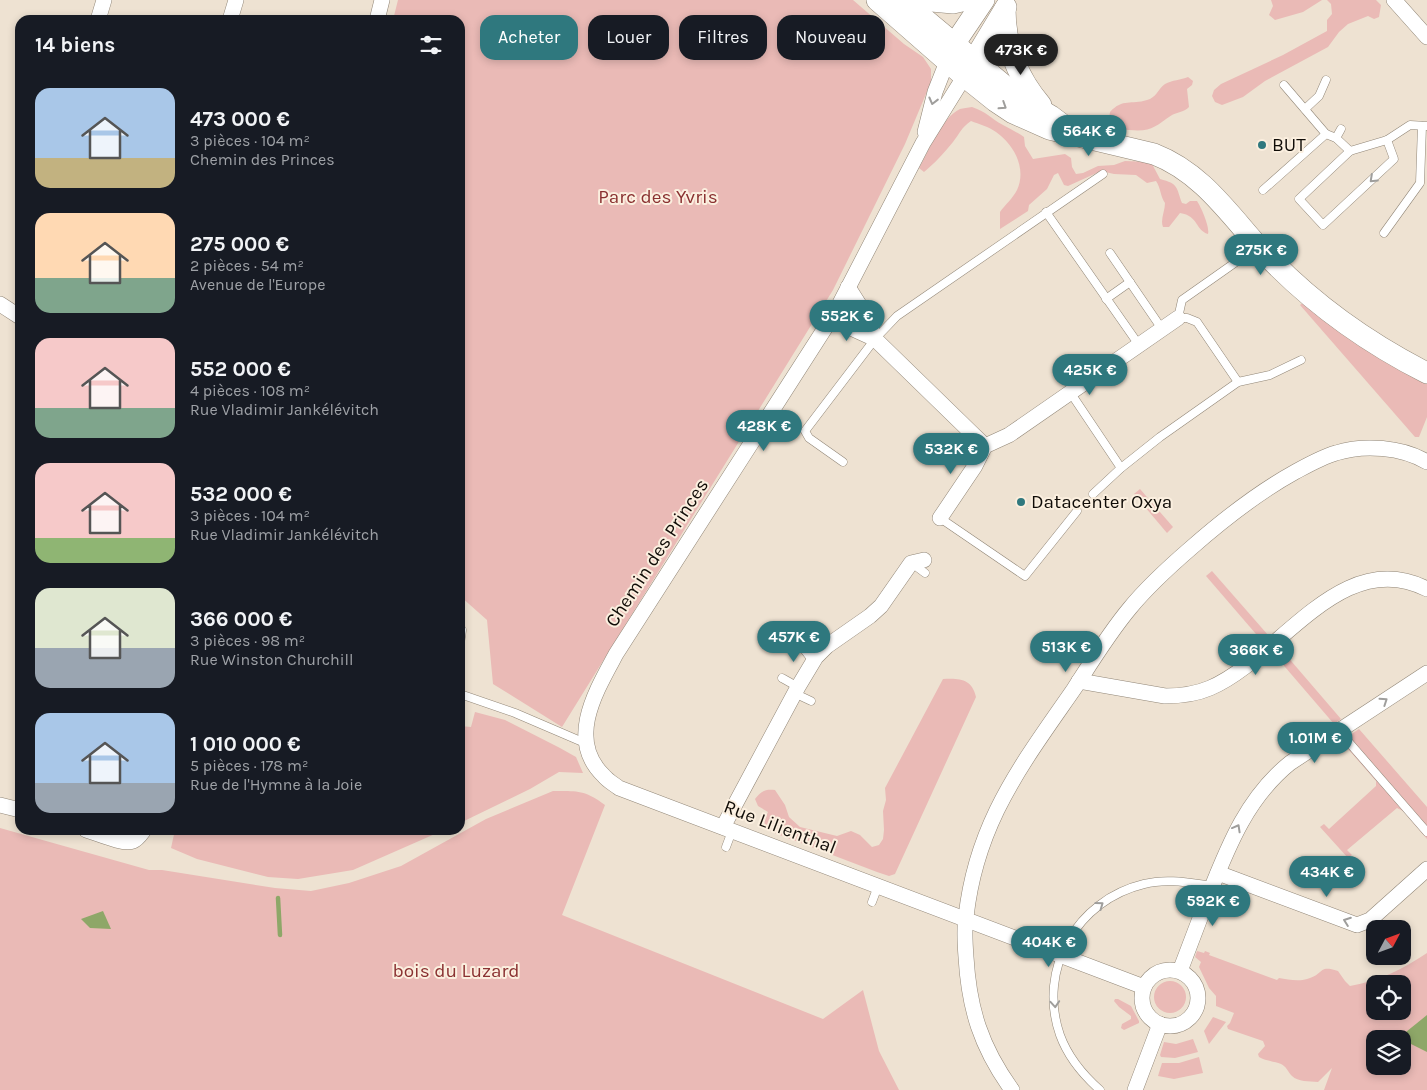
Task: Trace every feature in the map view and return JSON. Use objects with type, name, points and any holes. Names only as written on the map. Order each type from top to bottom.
[{"type":"main road","points":[[878,0],[951,52]]},
{"type":"main road","points":[[902,0],[969,69],[995,101],[1013,113],[1049,129],[1073,133],[1170,160],[1188,172],[1210,192],[1270,260],[1315,302],[1364,338],[1427,373]]},
{"type":"main road","points":[[921,0],[953,3],[966,0]]},
{"type":"main road","points":[[951,52],[984,0]]},
{"type":"main road","points":[[969,69],[1007,5]]},
{"type":"main road","points":[[1007,5],[1008,43],[1016,68],[1031,93],[1051,116]]},
{"type":"main road","points":[[969,69],[1051,116],[1073,133]]},
{"type":"street","points":[[100,15],[104,0]]},
{"type":"street","points":[[232,15],[236,0]]},
{"type":"street","points":[[378,15],[382,0]]},
{"type":"street","points":[[1394,0],[1427,37]]},
{"type":"street","name":"Chemin des Princes","points":[[923,143],[935,92],[951,52]]},
{"type":"street","name":"Chemin des Princes","points":[[590,758],[585,743],[586,717],[598,686],[616,654],[831,319],[923,143],[969,69]]},
{"type":"street","points":[[848,287],[867,317],[875,339]]},
{"type":"street","points":[[0,304],[15,314]]},
{"type":"street","points":[[940,518],[986,446],[1009,435],[1178,318]]},
{"type":"street","points":[[831,319],[875,339],[986,446]]},
{"type":"street","points":[[1012,1090],[990,1056],[976,1023],[968,987],[965,919],[979,857],[997,810],[1010,786],[1079,681],[1122,617],[1159,577],[1221,522],[1274,484],[1335,453],[1357,448],[1384,449],[1413,455],[1427,462]]},
{"type":"street","points":[[727,829],[796,690],[813,661],[827,646],[870,616],[920,565]]},
{"type":"street","points":[[1079,681],[1165,696],[1198,692],[1209,689],[1230,677],[1334,595],[1355,584],[1380,578],[1402,581],[1427,589]]},
{"type":"street","points":[[1180,971],[1226,852],[1241,821],[1270,781],[1290,763],[1427,673]]},
{"type":"street","name":"Rue Lilienthal","points":[[590,758],[603,776],[619,788],[1144,987]]},
{"type":"street","points":[[0,805],[15,809]]},
{"type":"street","points":[[103,835],[131,842],[140,835]]},
{"type":"street","points":[[1215,880],[1357,925],[1370,920],[1427,869]]},
{"type":"street","points":[[1166,970],[1180,971],[1194,982],[1198,998],[1196,1007],[1192,1015],[1178,1025],[1160,1024],[1148,1016],[1144,1010],[1141,995],[1144,987],[1152,976],[1158,972],[1166,970]]},
{"type":"street","points":[[1135,1090],[1160,1024]]},
{"type":"lane","points":[[1305,109],[1319,96],[1326,80]]},
{"type":"lane","points":[[1284,85],[1326,134],[1336,138],[1350,151]]},
{"type":"lane","points":[[1384,233],[1420,183],[1424,126],[1410,125],[1387,140],[1350,151],[1299,198],[1323,225],[1394,159],[1387,140]]},
{"type":"lane","points":[[1336,138],[1341,129]]},
{"type":"lane","points":[[1263,190],[1326,134]]},
{"type":"lane","points":[[843,462],[809,438],[805,431],[875,339],[897,316],[1103,174]]},
{"type":"lane","points":[[1046,212],[1139,345]]},
{"type":"lane","points":[[1110,253],[1162,329]]},
{"type":"lane","points":[[1236,262],[1182,300],[1178,318],[1187,318],[1197,322],[1238,382]]},
{"type":"lane","points":[[1106,299],[1130,282]]},
{"type":"lane","points":[[1093,494],[1121,468],[1182,420],[1238,382],[1270,375],[1301,360]]},
{"type":"lane","points":[[1070,392],[1121,468]]},
{"type":"lane","points":[[940,518],[1025,576],[1078,512]]},
{"type":"lane","points":[[799,643],[813,661]]},
{"type":"lane","points":[[782,678],[811,701]]},
{"type":"lane","points":[[465,696],[585,743]]},
{"type":"lane","points":[[1338,731],[1427,832]]},
{"type":"lane","points":[[726,847],[727,829]]},
{"type":"lane","points":[[1100,1090],[1077,1066],[1060,1035],[1056,1016],[1055,982],[1060,956],[1069,936],[1088,914],[1126,889],[1159,881],[1215,880]]},
{"type":"lane","points":[[872,902],[878,886]]},
{"type":"green space","name":"Parc des Yvris","points":[[398,0],[853,0],[870,15],[777,15],[777,60],[885,60],[885,28],[923,57],[931,69],[931,82],[905,144],[833,290],[562,727],[493,684],[487,620],[465,600],[465,15],[394,15]]},
{"type":"green space","points":[[1271,0],[1322,0],[1303,12],[1275,20],[1269,15],[1273,6]]},
{"type":"green space","points":[[1327,0],[1376,0],[1381,5],[1379,17],[1374,19],[1368,16],[1348,24],[1339,32],[1328,47],[1265,81],[1243,97],[1222,105],[1215,102],[1212,96],[1214,90],[1221,84],[1283,55],[1327,31],[1327,20],[1332,14],[1331,4]]},
{"type":"green space","points":[[1188,77],[1193,81],[1192,85],[1187,89],[1189,107],[1185,110],[1148,129],[1124,130],[1111,126],[1110,112],[1119,105],[1150,99],[1165,84]]},
{"type":"green space","points":[[972,107],[1024,137],[1025,146],[1033,159],[1065,154],[1071,158],[1072,167],[1076,174],[1098,166],[1114,165],[1125,161],[1151,162],[1160,179],[1176,187],[1182,203],[1186,204],[1190,201],[1197,201],[1203,212],[1208,234],[1191,217],[1180,213],[1169,227],[1163,227],[1165,203],[1156,181],[1147,183],[1136,175],[1114,174],[1101,171],[1068,186],[1064,185],[1058,173],[1054,175],[1047,189],[1029,205],[1028,211],[1000,229],[1000,212],[1017,190],[1020,182],[1020,173],[1013,150],[996,132],[971,121],[928,169],[924,172],[919,168],[941,127],[953,113],[960,109]]},
{"type":"green space","points":[[1304,302],[1427,381],[1427,417],[1419,437],[1415,437],[1300,305]]},
{"type":"green space","points":[[1140,489],[1173,527],[1167,533],[1134,494]]},
{"type":"green space","points":[[1212,571],[1268,635],[1262,641],[1206,576]]},
{"type":"green space","points":[[1287,644],[1286,655],[1341,719],[1334,724],[1279,660],[1268,660]]},
{"type":"green space","points":[[943,679],[955,679],[968,683],[972,686],[976,697],[895,874],[889,876],[877,872],[772,832],[766,827],[764,821],[768,812],[758,806],[755,799],[764,791],[775,790],[785,805],[789,817],[800,827],[837,836],[851,831],[860,835],[872,847],[879,845],[883,839],[884,830],[885,788]]},
{"type":"green space","points":[[475,712],[505,720],[576,757],[583,773],[559,772],[530,789],[465,821],[465,726],[471,727]]},
{"type":"green space","points":[[1359,729],[1427,807],[1427,839],[1403,811],[1397,808],[1347,850],[1352,855],[1348,858],[1320,827],[1324,824],[1329,829],[1376,786],[1376,781],[1341,741]]},
{"type":"green space","name":"bois du Luzard","points":[[553,791],[581,792],[592,796],[605,805],[562,915],[823,1019],[863,990],[879,1051],[899,1090],[0,1090],[0,828],[15,832],[15,835],[25,835],[149,870],[162,870],[275,888],[311,891],[349,883],[401,866],[457,835],[465,835],[465,831],[486,819]]},
{"type":"green space","points":[[174,835],[433,835],[353,870],[298,879],[268,877],[197,859],[171,848]]},
{"type":"green space","points":[[1197,951],[1204,953],[1205,951],[1210,953],[1209,955],[1277,980],[1279,978],[1303,980],[1315,976],[1324,969],[1332,969],[1338,971],[1350,986],[1366,982],[1366,1020],[1411,1020],[1411,975],[1387,975],[1407,965],[1411,965],[1411,963],[1427,953],[1427,1090],[1324,1090],[1332,1068],[1318,1082],[1294,1078],[1283,1065],[1259,1057],[1258,1054],[1265,1046],[1263,1041],[1228,1029],[1227,1026],[1234,1013],[1216,1006],[1216,996],[1209,988],[1199,967],[1201,962],[1195,957]]},
{"type":"green space","points":[[1170,981],[1176,982],[1181,986],[1185,991],[1185,1003],[1181,1008],[1176,1012],[1170,1013],[1164,1012],[1159,1008],[1155,1003],[1154,997],[1155,991],[1159,986],[1164,982]]},
{"type":"green space","points":[[1115,999],[1131,1006],[1139,1023],[1124,1030],[1121,1028],[1122,1024],[1131,1019],[1131,1016],[1119,1007],[1114,1001]]},
{"type":"green space","points":[[1213,1017],[1226,1022],[1209,1044],[1204,1031]]},
{"type":"green space","points":[[1193,1039],[1198,1052],[1175,1058],[1161,1057],[1164,1042],[1176,1044]]},
{"type":"green space","points":[[1199,1057],[1203,1073],[1174,1079],[1158,1076],[1162,1063],[1179,1063]]},
{"type":"shaded area","points":[[103,911],[111,929],[90,928],[81,919]]},
{"type":"shaded area","points":[[1427,1015],[1427,1052],[1411,1044],[1411,1030],[1408,1030]]},
{"type":"waterway","points":[[278,898],[280,935]]},
{"type":"place","name":"BUT","points":[[1262,145]]},
{"type":"place","name":"Datacenter Oxya","points":[[1021,502]]}]
